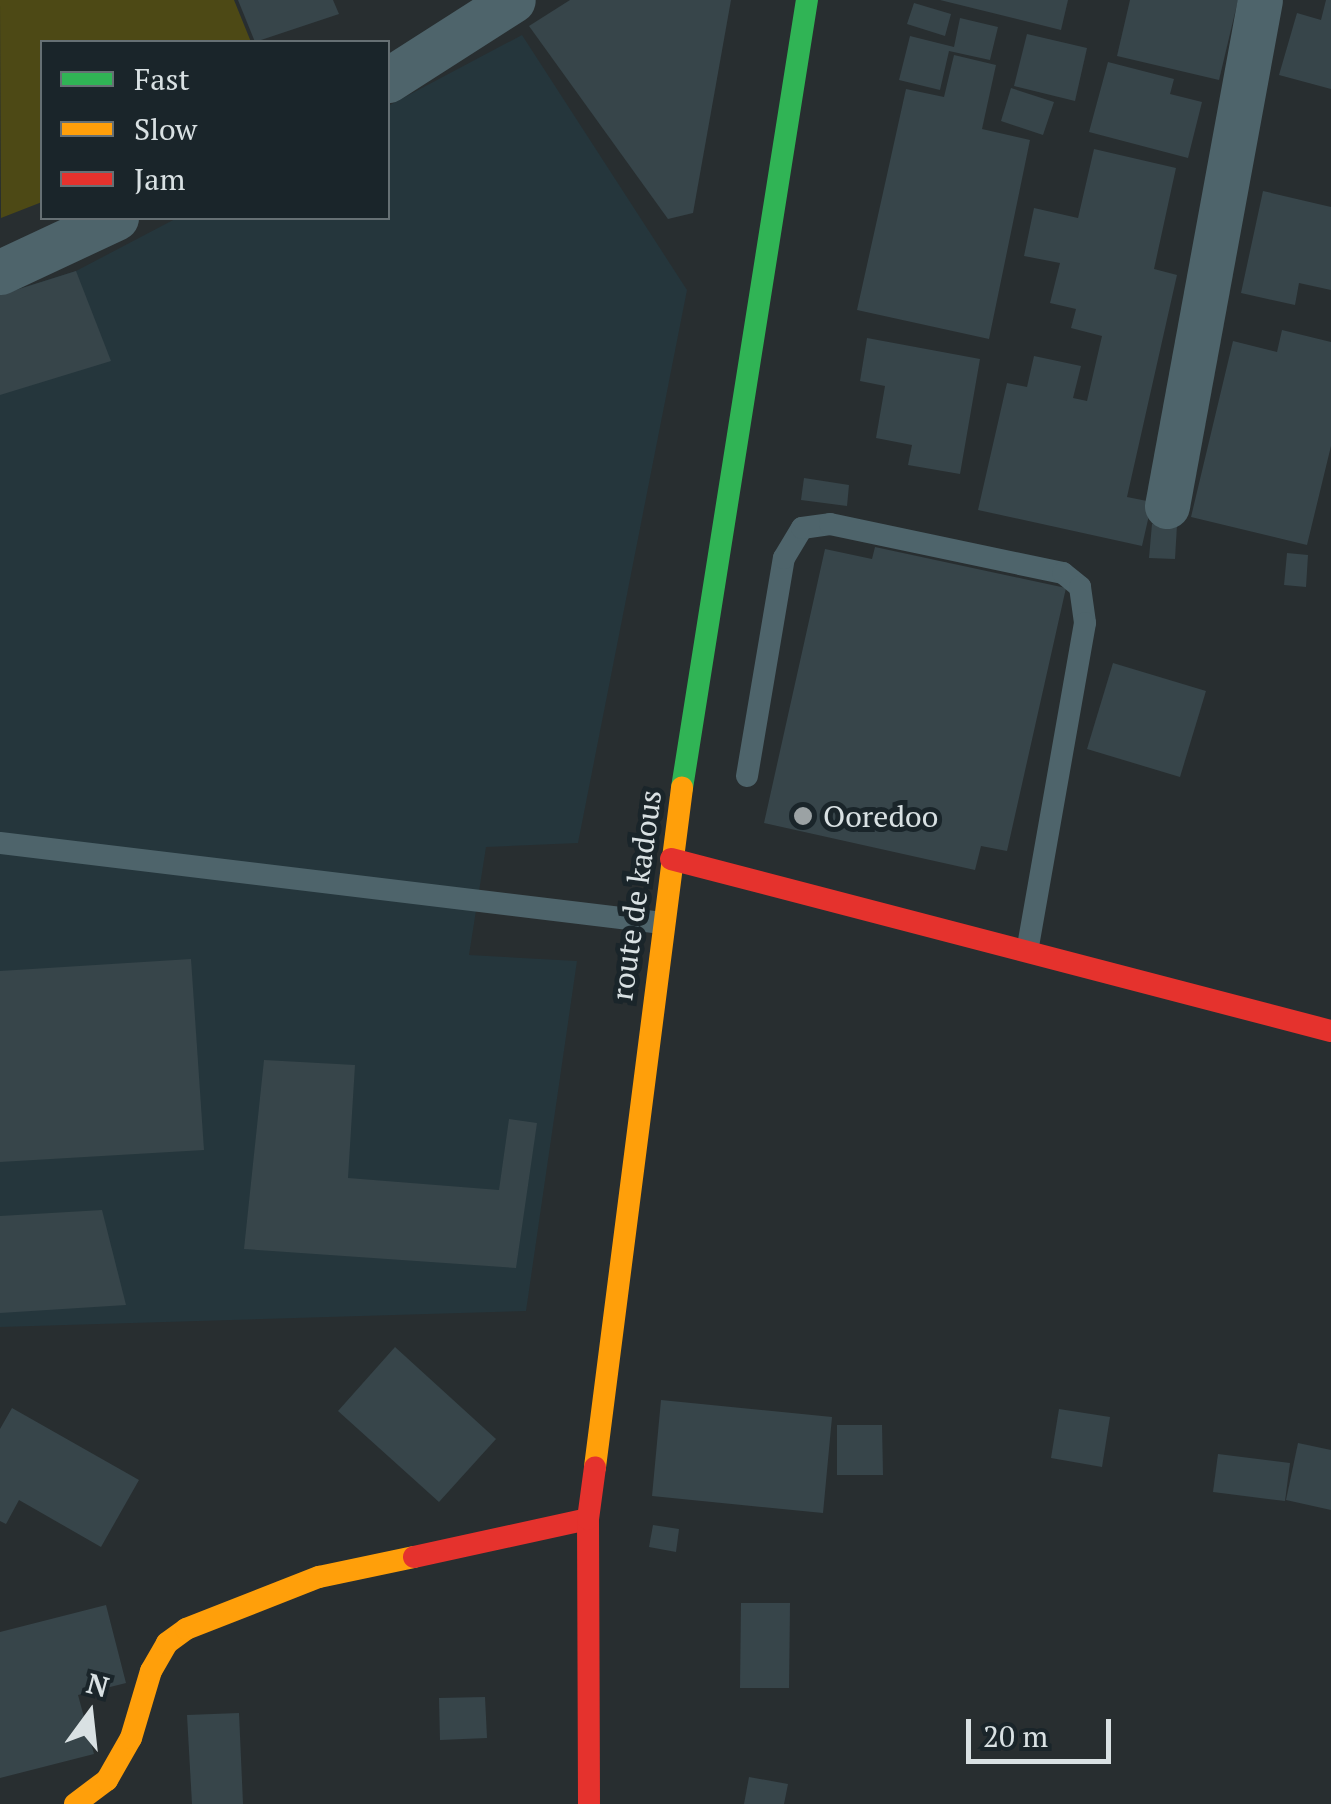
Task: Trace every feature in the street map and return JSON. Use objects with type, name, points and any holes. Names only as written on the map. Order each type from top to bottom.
[{"type":"main road","name":"route de kadous","points":[[590,1804],[588,1519],[671,858],[807,0]]},
{"type":"main road","points":[[671,858],[1331,1030]]},
{"type":"main road","points":[[75,1804],[107,1780],[131,1738],[151,1671],[166,1643],[186,1629],[319,1577],[588,1519]]},
{"type":"street","points":[[390,79],[513,0]]},
{"type":"street","points":[[1167,506],[1260,0]]},
{"type":"street","points":[[0,272],[112,220]]},
{"type":"lane","points":[[747,776],[784,558],[802,528],[830,524],[1063,573],[1080,586],[1084,624],[1027,952]]},
{"type":"lane","points":[[0,843],[662,923]]},
{"type":"shaded area","points":[[0,0],[234,0],[250,40],[40,40],[40,203],[1,218]]},
{"type":"shaded area","points":[[522,35],[687,290],[578,843],[486,847],[469,955],[577,961],[526,1311],[0,1327],[0,295],[76,271],[173,220],[390,220],[390,105]]},
{"type":"building","points":[[238,0],[333,0],[339,14],[261,40],[254,40]]},
{"type":"building","points":[[570,0],[731,0],[693,213],[668,219],[529,26]]},
{"type":"building","points":[[940,0],[1068,0],[1061,30]]},
{"type":"building","points":[[1130,0],[1238,0],[1219,80],[1117,56]]},
{"type":"building","points":[[1326,0],[1331,0],[1331,89],[1279,75],[1297,13],[1321,20]]},
{"type":"building","points":[[914,3],[951,14],[945,36],[907,24]]},
{"type":"building","points":[[960,18],[998,27],[990,60],[949,51],[940,90],[899,80],[910,36],[954,47]]},
{"type":"building","points":[[1027,34],[1087,48],[1075,101],[1014,86]]},
{"type":"building","points":[[954,55],[996,65],[982,129],[1030,140],[989,339],[857,310],[906,89],[944,97]]},
{"type":"building","points":[[1108,62],[1174,79],[1170,94],[1202,102],[1188,158],[1089,132]]},
{"type":"building","points":[[1011,88],[1054,102],[1043,135],[1001,121]]},
{"type":"building","points":[[1094,149],[1176,168],[1154,269],[1177,275],[1127,497],[1152,502],[1142,546],[978,510],[1007,383],[1027,387],[1034,356],[1081,366],[1073,398],[1087,401],[1102,336],[1071,328],[1076,309],[1050,303],[1060,263],[1024,256],[1034,208],[1078,218]]},
{"type":"building","points":[[1263,191],[1331,207],[1331,290],[1299,283],[1295,305],[1241,293]]},
{"type":"building","points":[[76,271],[111,361],[0,395],[0,295]]},
{"type":"building","points":[[1282,330],[1331,342],[1331,446],[1307,545],[1191,517],[1233,341],[1277,352]]},
{"type":"building","points":[[867,338],[980,359],[960,474],[908,465],[912,445],[876,438],[885,386],[860,381]]},
{"type":"building","points":[[804,478],[849,485],[847,506],[801,500]]},
{"type":"building","points":[[1152,524],[1177,525],[1175,559],[1149,558]]},
{"type":"building","points":[[875,547],[1066,588],[1007,851],[981,846],[975,870],[764,823],[825,549],[872,559]]},
{"type":"building","points":[[1287,553],[1308,555],[1306,587],[1284,585]]},
{"type":"building","points":[[1113,663],[1206,691],[1180,777],[1087,749]]},
{"type":"building","points":[[191,959],[204,1150],[0,1162],[0,971]]},
{"type":"building","points":[[264,1060],[355,1065],[348,1178],[499,1190],[509,1119],[537,1123],[516,1268],[244,1249]]},
{"type":"building","points":[[102,1210],[126,1305],[0,1313],[0,1216]]},
{"type":"building","points":[[395,1347],[496,1439],[439,1502],[338,1411]]},
{"type":"building","points":[[661,1400],[832,1417],[823,1513],[652,1496]]},
{"type":"building","points":[[12,1408],[139,1480],[101,1547],[19,1500],[6,1524],[0,1521],[0,1429]]},
{"type":"building","points":[[1059,1409],[1110,1417],[1102,1467],[1051,1458]]},
{"type":"building","points":[[837,1425],[882,1425],[883,1475],[837,1475]]},
{"type":"building","points":[[1298,1443],[1331,1450],[1331,1510],[1286,1500]]},
{"type":"building","points":[[1218,1454],[1290,1463],[1285,1501],[1213,1492]]},
{"type":"building","points":[[653,1525],[679,1529],[676,1552],[649,1547]]},
{"type":"building","points":[[741,1603],[790,1603],[789,1688],[740,1688]]},
{"type":"building","points":[[106,1605],[126,1683],[78,1695],[94,1754],[0,1778],[0,1632]]},
{"type":"building","points":[[485,1697],[487,1738],[440,1740],[439,1698]]},
{"type":"building","points":[[239,1713],[243,1804],[192,1804],[187,1715]]},
{"type":"building","points":[[749,1777],[788,1784],[784,1804],[744,1804]]},
{"type":"traffic: fast","points":[[682,788],[807,0]]},
{"type":"traffic: slow","points":[[595,1467],[682,788]]},
{"type":"traffic: slow","points":[[75,1804],[107,1780],[131,1738],[151,1671],[167,1643],[186,1629],[319,1577],[414,1557]]},
{"type":"traffic: jam","points":[[671,859],[1331,1031]]},
{"type":"traffic: jam","points":[[589,1804],[588,1519],[595,1467]]},
{"type":"traffic: jam","points":[[414,1557],[588,1519]]},
{"type":"place","name":"Ooredoo","points":[[803,816]]}]
